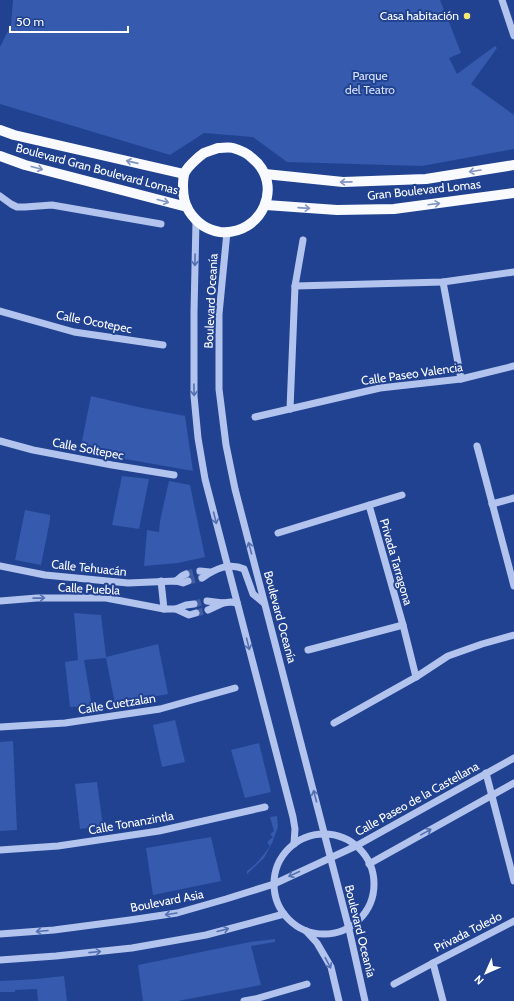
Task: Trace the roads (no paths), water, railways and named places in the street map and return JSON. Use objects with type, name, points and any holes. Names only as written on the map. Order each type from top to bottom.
[{"type":"main road","name":"Boulevard Gran Boulevard Lomas","points":[[0,130],[14,135],[184,174]]},
{"type":"main road","points":[[218,148],[233,148],[246,153],[258,162],[265,174],[268,184],[266,204],[259,216],[250,224],[239,230],[227,232],[205,228],[196,221],[187,207],[184,197],[184,174],[193,162],[204,153],[218,148]]},
{"type":"main road","name":"Boulevard Gran Boulevard Lomas","points":[[0,156],[25,165],[187,207]]},
{"type":"main road","name":"Gran Boulevard Lomas","points":[[265,174],[343,182],[426,179],[514,166]]},
{"type":"main road","name":"Gran Boulevard Lomas","points":[[266,204],[337,210],[394,209],[514,193]]},
{"type":"street","points":[[502,0],[514,36]]},
{"type":"street","points":[[0,196],[17,207],[52,205],[161,224]]},
{"type":"street","name":"Boulevard Oceanía","points":[[196,221],[194,396],[197,431],[205,479],[293,817],[295,829],[294,844]]},
{"type":"street","name":"Boulevard Oceanía","points":[[227,232],[220,314],[219,389],[226,445],[237,497],[349,929],[366,1001]]},
{"type":"street","points":[[290,409],[295,286],[303,240]]},
{"type":"street","points":[[295,286],[443,282],[514,272]]},
{"type":"street","points":[[443,282],[461,380]]},
{"type":"street","name":"Calle Ocotepec","points":[[0,311],[74,332],[162,345]]},
{"type":"street","name":"Calle Paseo Valencia","points":[[255,417],[380,388],[461,380],[514,366]]},
{"type":"street","name":"Calle Soltepec","points":[[0,441],[33,450],[174,475]]},
{"type":"street","points":[[477,446],[514,586]]},
{"type":"street","name":"Privada Tarragona","points":[[278,533],[402,496]]},
{"type":"street","points":[[492,504],[514,498]]},
{"type":"street","name":"Privada Tarragona","points":[[369,505],[416,677]]},
{"type":"street","name":"Calle Tehuacán","points":[[0,566],[45,575],[128,583],[176,580],[182,576],[187,578]]},
{"type":"street","points":[[201,574],[228,566],[238,566],[244,569],[253,594],[264,603]]},
{"type":"street","points":[[161,581],[164,609]]},
{"type":"street","name":"Calle Puebla","points":[[0,601],[37,598],[106,598],[164,609],[176,609],[194,604]]},
{"type":"street","points":[[207,601],[238,603]]},
{"type":"street","points":[[208,610],[223,603]]},
{"type":"street","name":"Calle Puebla","points":[[176,609],[189,615],[196,613]]},
{"type":"street","points":[[308,650],[403,625]]},
{"type":"street","points":[[334,723],[416,677],[448,656],[514,635]]},
{"type":"street","name":"Calle Cuetzalan","points":[[0,727],[65,723],[160,709],[235,688]]},
{"type":"street","name":"Calle Paseo de la Castellana","points":[[330,858],[356,846],[514,758]]},
{"type":"street","points":[[486,773],[514,881]]},
{"type":"street","points":[[369,864],[514,783]]},
{"type":"street","name":"Calle Tonanzintla","points":[[0,850],[58,846],[129,836],[159,831],[265,807]]},
{"type":"street","points":[[324,834],[345,839],[356,846],[363,853],[373,873],[374,884],[370,904],[366,912],[359,920],[349,929],[324,935],[301,929],[284,914],[278,905],[274,884],[279,862],[294,844],[304,838],[324,834]]},
{"type":"street","name":"Boulevard Asia","points":[[0,934],[54,930],[177,913],[274,884],[330,858]]},
{"type":"street","points":[[0,960],[132,948],[206,935],[284,914]]},
{"type":"street","name":"Privada Toledo","points":[[394,984],[514,921]]},
{"type":"street","points":[[306,930],[317,943],[331,967],[339,1001]]},
{"type":"street","name":"Privada Toledo","points":[[433,963],[443,1001]]},
{"type":"street","points":[[244,1001],[255,1000],[307,984]]},
{"type":"tunnel","points":[[186,574],[200,571]]},
{"type":"tunnel","points":[[188,581],[202,578]]},
{"type":"tunnel","points":[[194,604],[207,601]]},
{"type":"tunnel","points":[[196,613],[208,610]]},
{"type":"place","name":"Casa habitación","points":[[467,16]]},
{"type":"park label","name":"Parque del Teatro","points":[[370,83]]}]
